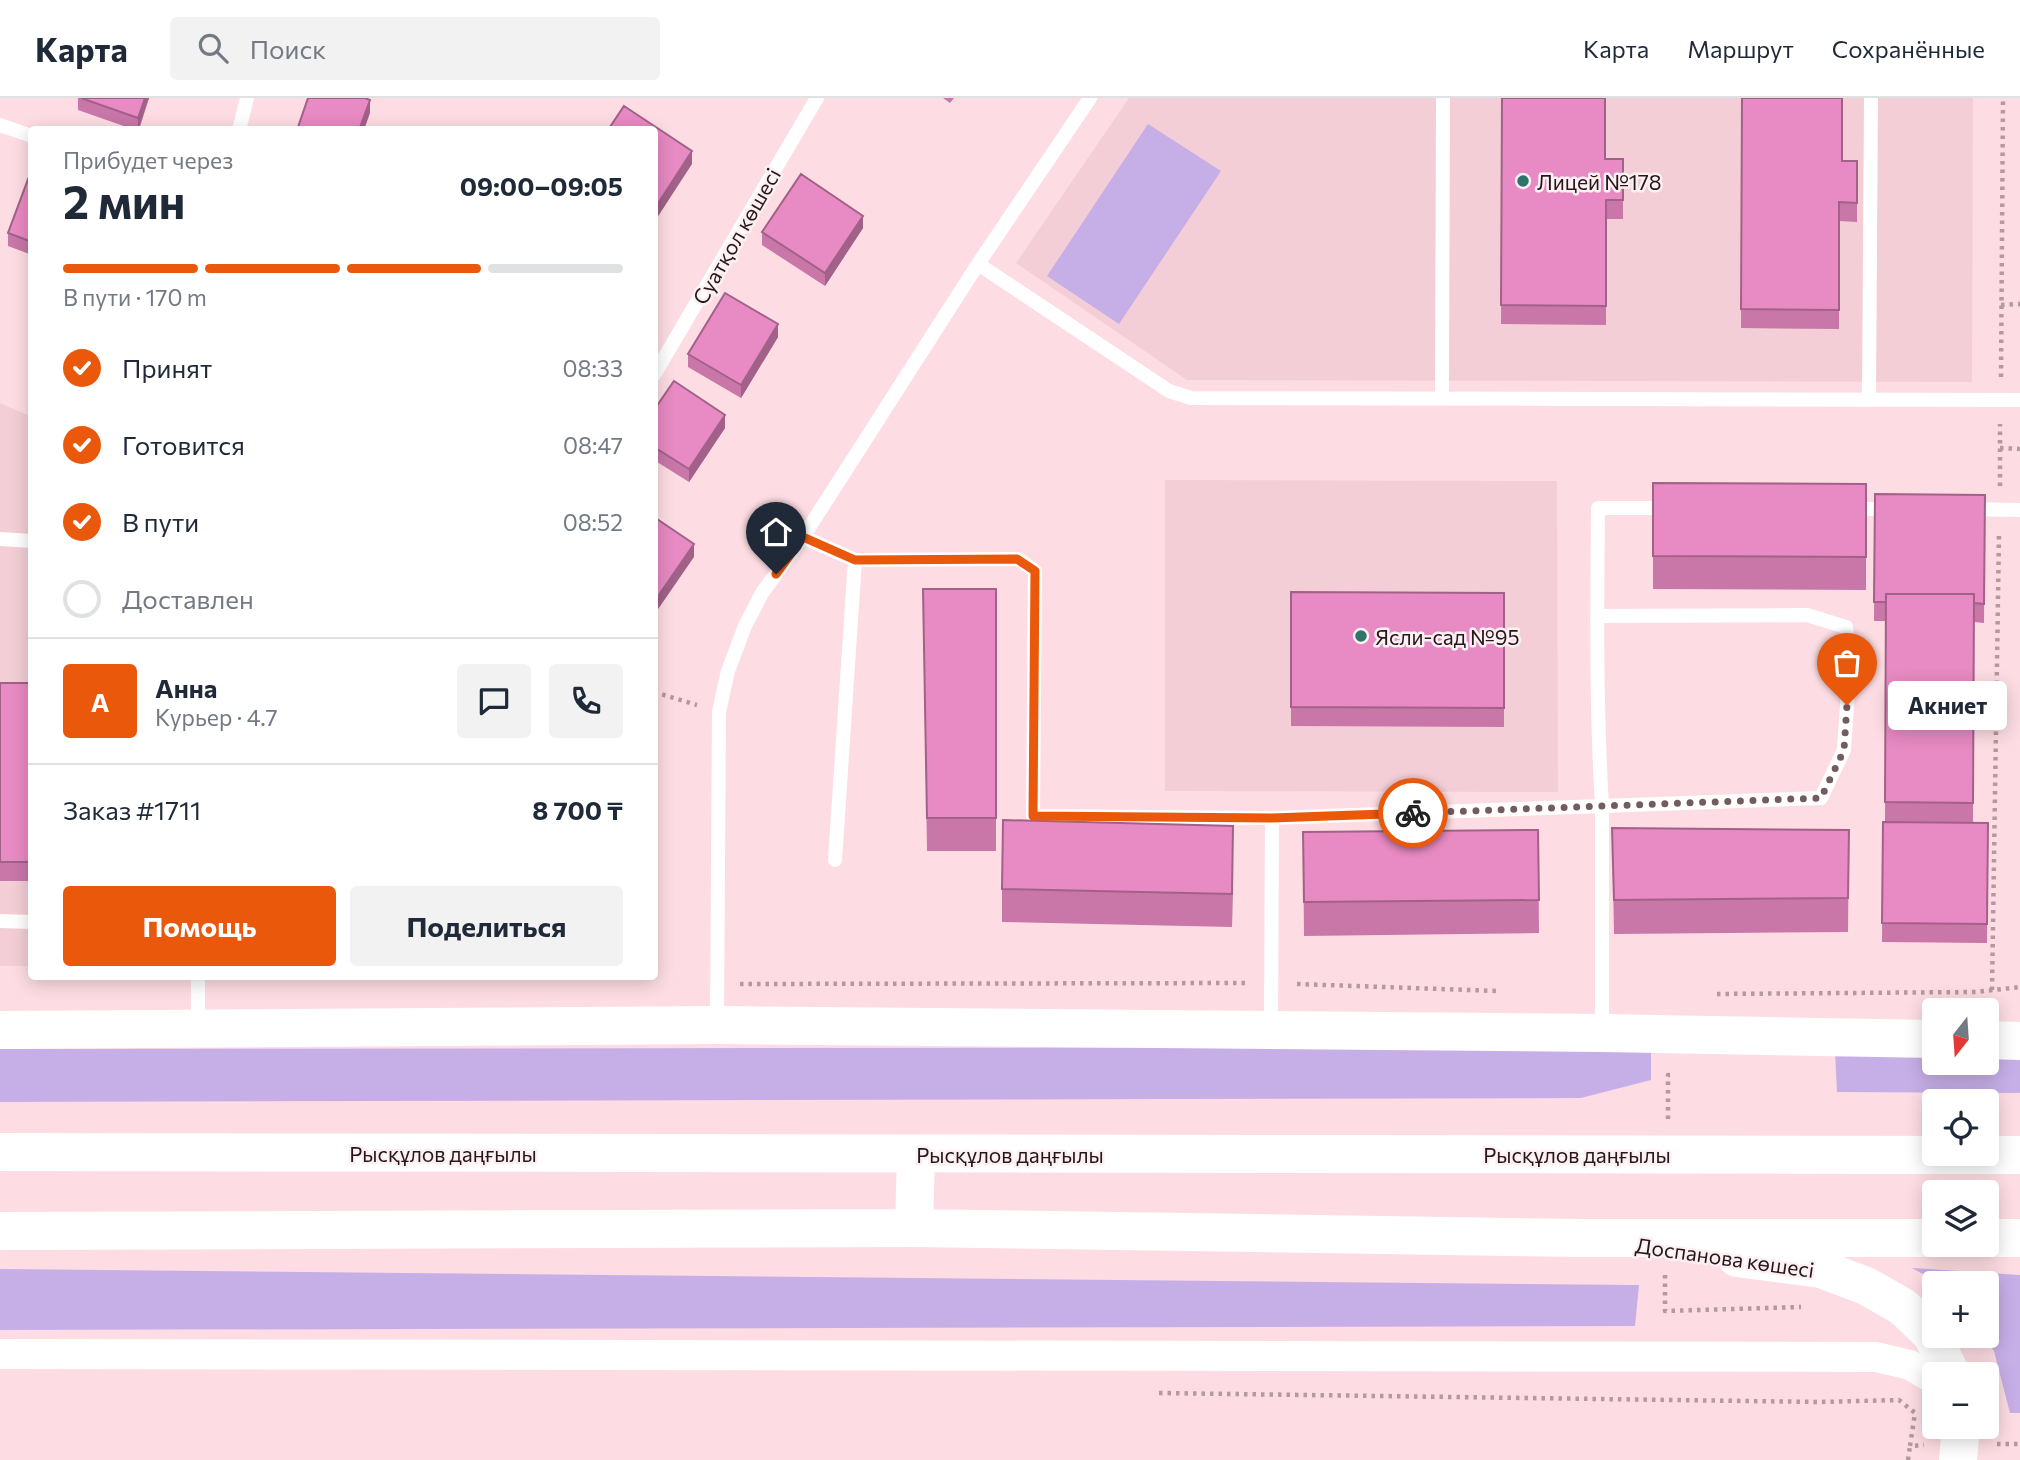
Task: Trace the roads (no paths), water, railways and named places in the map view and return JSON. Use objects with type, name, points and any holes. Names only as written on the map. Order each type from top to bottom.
[{"type":"main road","points":[[0,1030],[717,1026],[1602,1033],[1922,1039]]},
{"type":"main road","name":"Рысқұлов даңғылы","points":[[0,1152],[2020,1155]]},
{"type":"main road","points":[[914,1228],[916,1154]]},
{"type":"main road","points":[[0,1231],[914,1228],[1582,1238],[1922,1238]]},
{"type":"main road","name":"Доспанова көшесі","points":[[1582,1238],[1821,1269],[1866,1286],[1903,1307],[1932,1335],[1945,1362]]},
{"type":"main road","points":[[1999,1238],[2020,1238]]},
{"type":"street","points":[[0,1354],[1876,1357],[1910,1365],[1922,1372]]},
{"type":"lane","points":[[240,126],[247,98]]},
{"type":"lane","name":"Суатқол көшесі","points":[[658,368],[817,98]]},
{"type":"lane","points":[[717,1026],[719,712],[729,671],[745,626],[762,593],[803,537],[978,264],[1090,98]]},
{"type":"lane","points":[[1442,398],[1443,98]]},
{"type":"lane","points":[[1869,399],[1871,98]]},
{"type":"lane","points":[[0,125],[28,135]]},
{"type":"lane","points":[[978,264],[1169,391],[1191,398],[2020,400]]},
{"type":"lane","points":[[1602,1033],[1598,508],[1681,508]]},
{"type":"lane","points":[[1833,509],[1903,509]]},
{"type":"lane","points":[[1944,509],[2020,510]]},
{"type":"lane","points":[[803,537],[855,560],[1017,559],[1035,571],[1033,816],[1272,818],[1821,798],[1844,750],[1850,659],[1846,627],[1807,615],[1597,615]]},
{"type":"lane","points":[[0,539],[28,541]]},
{"type":"lane","points":[[835,860],[855,560]]},
{"type":"lane","points":[[1271,1031],[1272,818]]},
{"type":"lane","points":[[0,921],[28,922]]},
{"type":"lane","points":[[198,980],[198,1029]]},
{"type":"place","name":"Лицей №178","points":[[1523,181]]},
{"type":"place","name":"Ясли-сад №95","points":[[1361,636]]},
{"type":"place","name":"Акниет","points":[[1847,705]]}]
